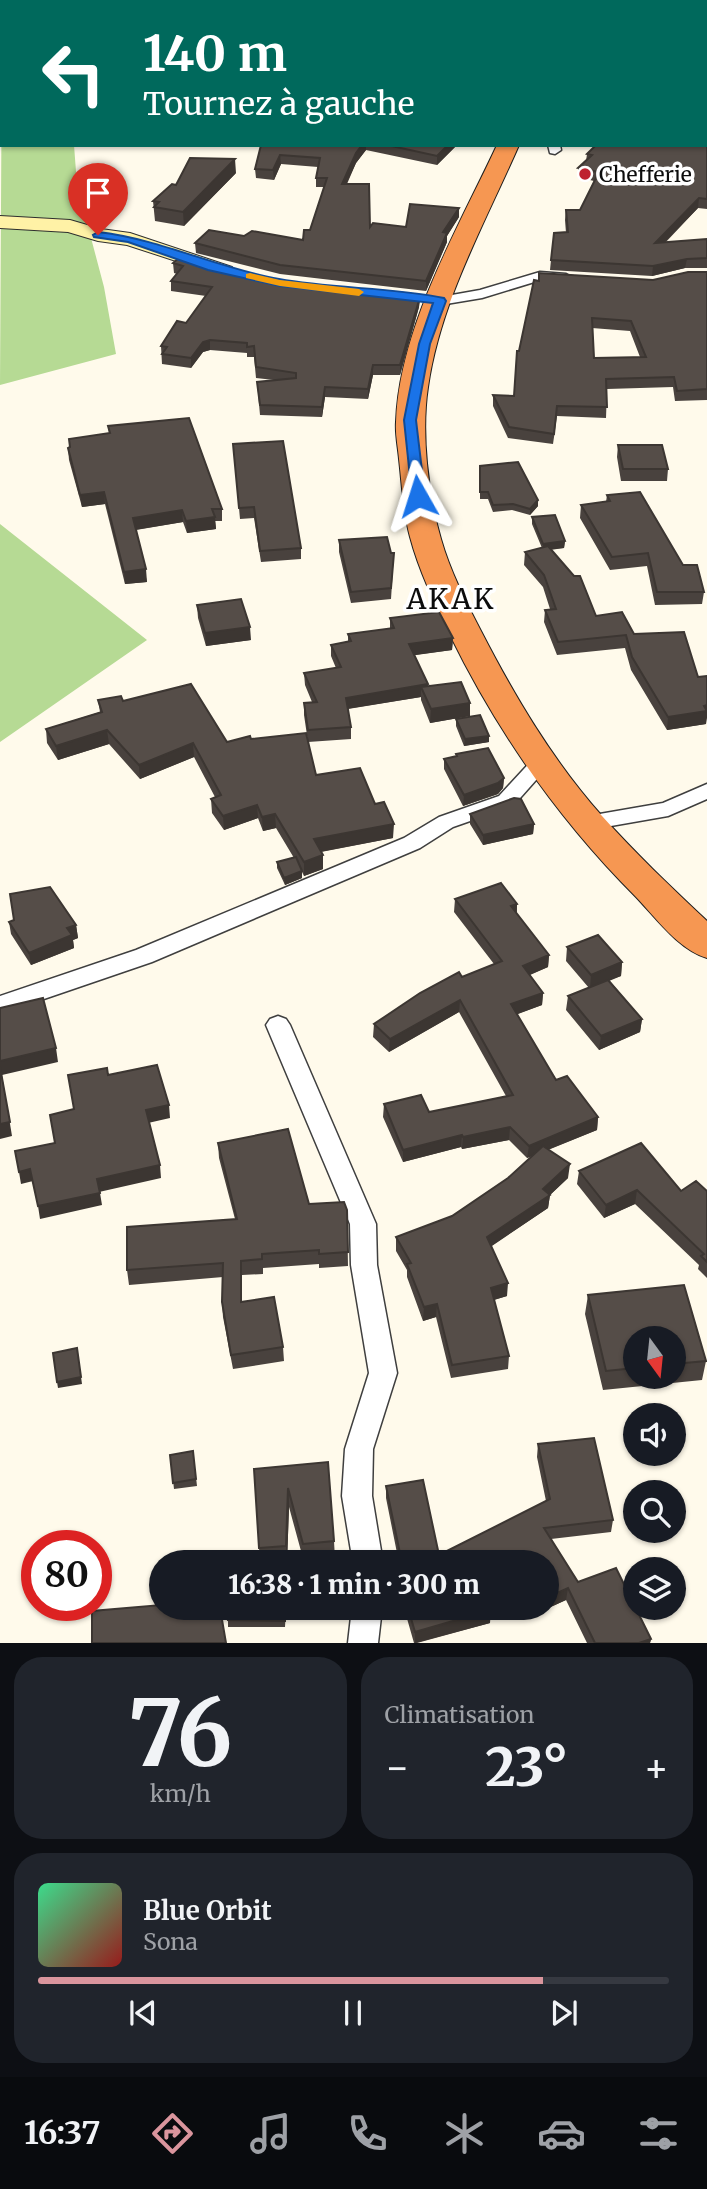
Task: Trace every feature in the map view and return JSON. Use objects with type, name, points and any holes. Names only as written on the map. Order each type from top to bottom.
[{"type":"highway","points":[[507,147],[430,300],[410,420],[418,496],[428,547],[491,681],[542,762],[588,823],[652,892],[707,944]]},
{"type":"street","points":[[0,222],[70,226],[98,235],[130,239],[212,268],[239,274]]},
{"type":"street","points":[[430,300],[482,294],[540,276],[576,278]]},
{"type":"street","points":[[0,1005],[144,956],[412,843],[446,822],[506,801],[542,762]]},
{"type":"street","points":[[588,823],[668,809],[707,791]]},
{"type":"street","points":[[278,1025],[363,1224],[364,1265],[383,1373],[359,1449],[357,1496],[366,1550]]},
{"type":"street","points":[[363,1643],[366,1620]]},
{"type":"green space","points":[[1,147],[74,147],[77,185],[104,287],[116,354],[0,385]]},
{"type":"green space","points":[[0,524],[147,640],[0,742]]},
{"type":"building","points":[[260,147],[360,147],[342,184],[369,184],[370,227],[373,223],[406,227],[410,204],[459,208],[443,232],[447,233],[426,281],[280,265],[195,243],[209,230],[244,236],[252,231],[303,240],[304,230],[310,230],[327,178],[316,178],[320,158],[280,155],[273,170],[255,169]]},
{"type":"building","points":[[396,147],[446,147],[437,156]]},
{"type":"building","points":[[594,147],[707,147],[707,199],[699,198],[655,243],[707,239],[707,258],[653,266],[551,260],[554,233],[568,232],[566,210],[580,210],[599,172],[578,168],[592,155],[587,154]]},
{"type":"building","points":[[190,158],[235,159],[183,212],[154,207],[159,202],[153,201],[172,184],[176,185]]},
{"type":"building","points":[[180,257],[279,282],[420,297],[400,365],[373,365],[368,389],[325,387],[322,407],[260,405],[257,382],[296,378],[296,373],[256,367],[254,346],[210,340],[203,342],[191,358],[162,354],[167,347],[161,346],[177,321],[186,323],[212,287],[171,281],[183,266],[173,263]]},
{"type":"building","points":[[688,272],[707,272],[707,389],[677,391],[674,377],[606,379],[607,407],[557,406],[554,434],[509,427],[493,395],[514,396],[517,351],[534,280],[539,281],[539,273],[653,280]],"holes":[[[592,318],[631,321],[646,357],[594,358]]]},
{"type":"building","points":[[189,418],[222,509],[212,509],[215,517],[186,521],[182,510],[133,518],[146,569],[124,572],[104,492],[80,495],[68,448],[69,439],[110,433],[108,426]]},
{"type":"building","points":[[283,441],[301,548],[260,551],[254,507],[239,508],[233,444]]},
{"type":"building","points":[[618,445],[662,445],[668,469],[623,469]]},
{"type":"building","points":[[518,462],[538,500],[530,509],[513,504],[493,505],[488,492],[480,492],[480,466]]},
{"type":"building","points":[[640,492],[683,565],[697,565],[704,592],[657,592],[648,553],[612,557],[581,505],[610,501],[607,495]]},
{"type":"building","points":[[555,515],[565,541],[543,544],[532,517]]},
{"type":"building","points":[[387,537],[391,553],[394,553],[391,588],[351,592],[339,540]]},
{"type":"building","points":[[548,546],[574,576],[580,576],[596,616],[622,612],[634,634],[684,632],[698,677],[707,676],[707,705],[704,706],[707,711],[668,717],[632,657],[626,635],[558,642],[545,610],[556,609],[544,575],[525,552]]},
{"type":"building","points":[[241,599],[250,627],[205,633],[197,605]]},
{"type":"building","points":[[439,612],[453,638],[409,644],[428,684],[346,698],[351,727],[308,730],[304,703],[317,702],[304,673],[341,667],[331,645],[351,641],[348,634],[394,628],[390,618]]},
{"type":"building","points":[[461,682],[470,703],[431,709],[421,687]]},
{"type":"building","points":[[191,684],[227,742],[250,736],[251,739],[306,733],[316,775],[360,768],[375,804],[384,802],[394,824],[314,839],[323,855],[304,862],[275,814],[262,817],[257,805],[223,816],[211,799],[221,795],[193,743],[139,765],[107,730],[56,746],[46,729],[102,712],[98,700],[121,696],[123,701]]},
{"type":"building","points":[[480,715],[489,736],[465,739],[456,719]]},
{"type":"building","points":[[488,748],[504,778],[498,783],[464,795],[444,759]]},
{"type":"building","points":[[514,798],[521,799],[534,824],[483,835],[470,814]]},
{"type":"building","points":[[296,857],[302,871],[284,878],[277,862]]},
{"type":"building","points":[[501,883],[517,904],[511,906],[549,955],[523,966],[543,993],[511,1004],[556,1080],[567,1076],[598,1117],[529,1146],[510,1127],[463,1137],[462,1135],[403,1150],[384,1104],[421,1095],[429,1112],[513,1095],[460,1000],[390,1039],[374,1024],[420,993],[459,972],[462,977],[502,961],[455,899]]},
{"type":"building","points":[[50,887],[76,925],[67,928],[72,935],[29,953],[9,922],[14,920],[10,894]]},
{"type":"building","points":[[598,935],[622,962],[591,975],[567,947]]},
{"type":"building","points":[[608,980],[642,1019],[601,1036],[568,996]]},
{"type":"building","points":[[43,998],[56,1048],[0,1061],[0,1008]]},
{"type":"building","points":[[157,1065],[169,1105],[146,1110],[160,1165],[97,1179],[100,1193],[38,1206],[30,1169],[19,1172],[15,1151],[55,1143],[50,1115],[74,1109],[68,1075],[107,1068],[108,1075]]},
{"type":"building","points":[[0,1067],[10,1122],[0,1124]]},
{"type":"building","points":[[288,1129],[309,1204],[344,1202],[347,1210],[348,1252],[319,1254],[319,1250],[262,1254],[262,1259],[241,1261],[241,1302],[274,1297],[283,1347],[231,1355],[222,1302],[223,1263],[127,1270],[127,1227],[237,1219],[218,1143]]},
{"type":"building","points":[[641,1143],[681,1191],[696,1181],[707,1191],[707,1262],[701,1256],[704,1254],[637,1190],[606,1205],[579,1171]]},
{"type":"building","points":[[543,1146],[570,1164],[543,1189],[550,1195],[487,1237],[508,1283],[491,1288],[509,1356],[452,1365],[437,1304],[424,1307],[407,1264],[411,1263],[396,1237],[452,1216],[508,1178]]},
{"type":"building","points":[[684,1285],[706,1361],[686,1363],[686,1326],[623,1326],[623,1369],[606,1371],[588,1295]]},
{"type":"building","points":[[77,1348],[81,1377],[57,1382],[53,1353]]},
{"type":"building","points":[[594,1438],[613,1520],[544,1528],[558,1550],[449,1550],[550,1499],[538,1444]]},
{"type":"building","points":[[193,1451],[196,1479],[173,1483],[170,1455]]},
{"type":"building","points":[[328,1462],[334,1541],[303,1544],[288,1488],[286,1546],[259,1548],[254,1469]]},
{"type":"building","points":[[423,1480],[438,1550],[399,1550],[386,1486]]},
{"type":"building","points":[[559,1552],[578,1582],[616,1568],[623,1582],[623,1620],[642,1620],[651,1639],[639,1643],[595,1643],[568,1588],[559,1592]]},
{"type":"building","points":[[149,1606],[149,1620],[222,1620],[226,1643],[92,1643],[92,1621],[112,1621],[112,1609]]},
{"type":"building","points":[[412,1620],[456,1620],[415,1632]]},
{"type":"slow traffic","points":[[250,276],[280,283],[359,292]]},
{"type":"place","name":"Chefferie","points":[[585,174]]},
{"type":"district","name":"AKAK","points":[[451,599]]},
{"type":"route","points":[[98,235],[130,239],[212,268],[280,283],[440,301],[424,344],[410,420],[418,496]]}]
